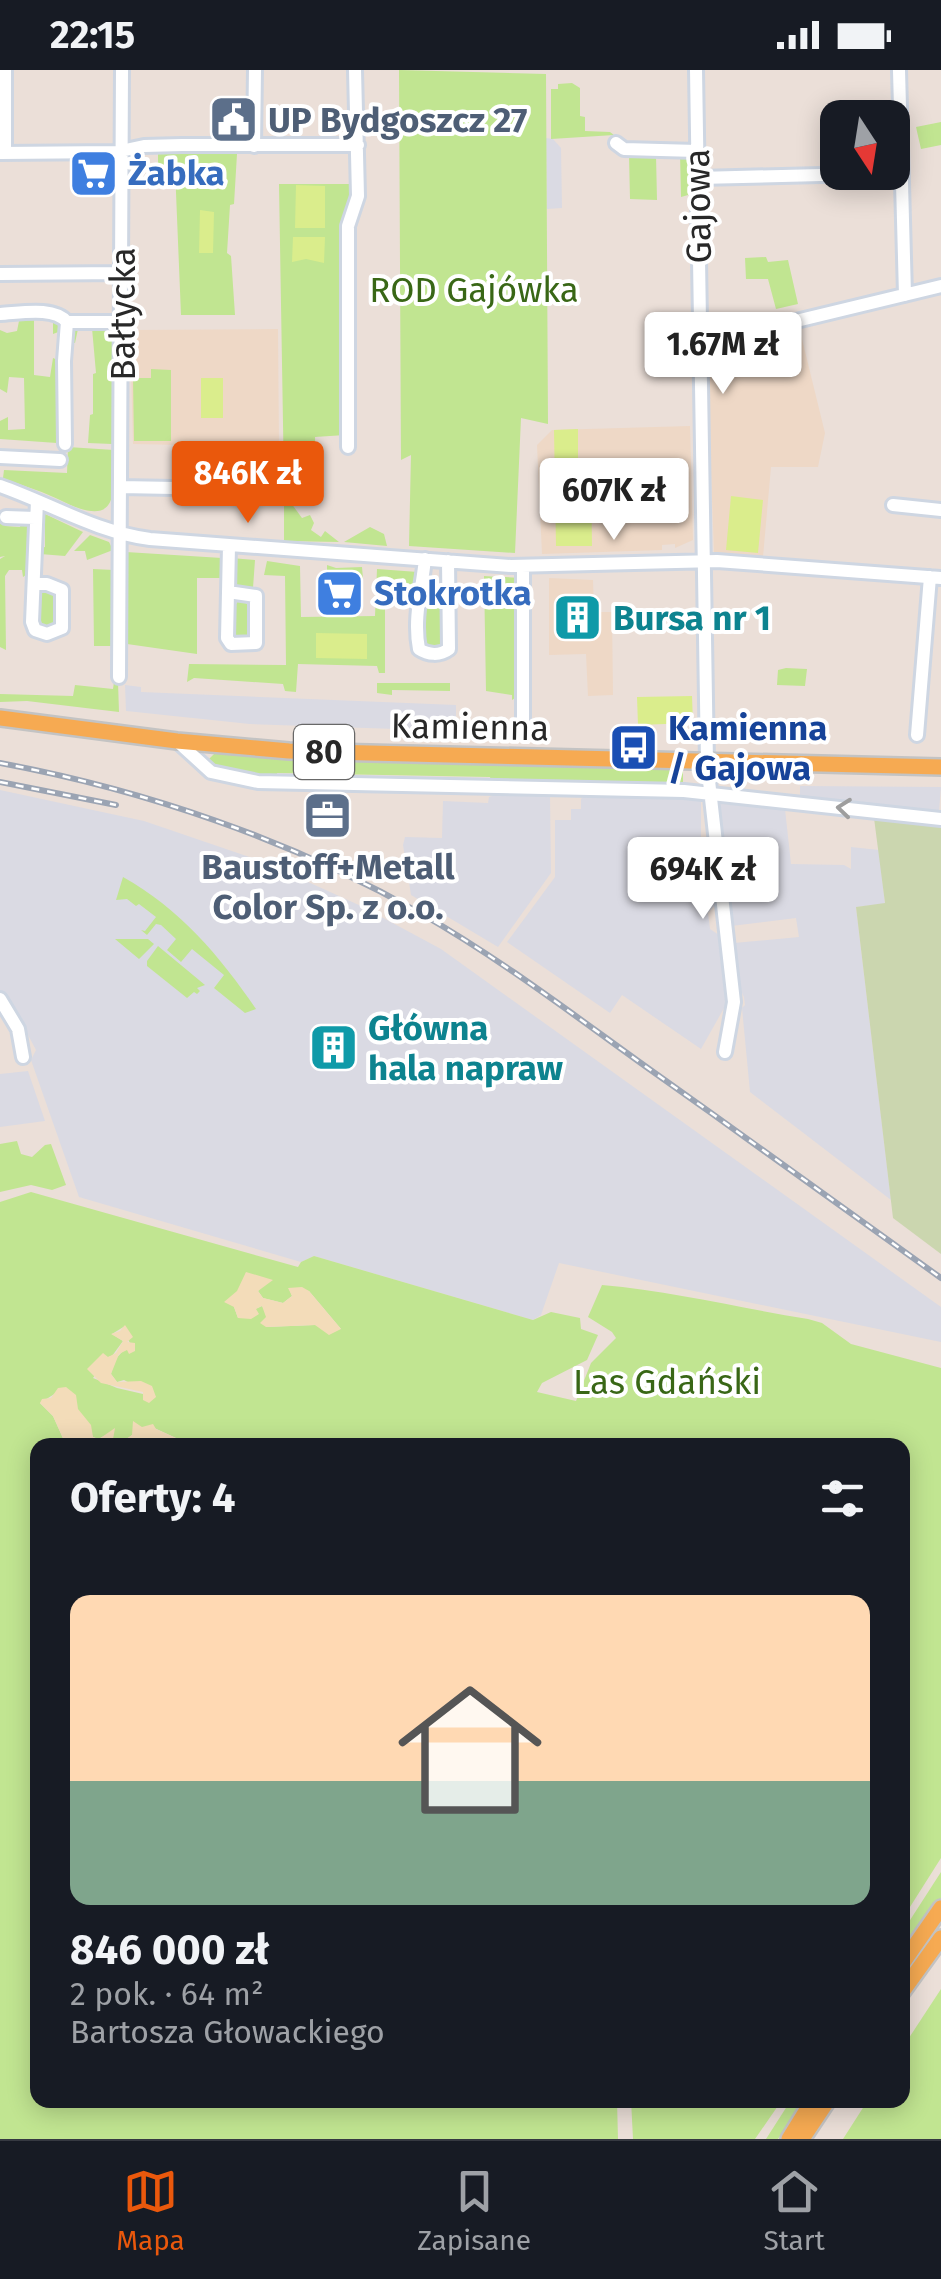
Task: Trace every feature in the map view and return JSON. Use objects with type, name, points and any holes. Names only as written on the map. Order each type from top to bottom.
[{"type":"main road","name":"Kamienna","points":[[0,718],[177,742],[290,751],[941,767]]},
{"type":"main road","points":[[910,1953],[941,1908]]},
{"type":"main road","points":[[910,1981],[941,1938]]},
{"type":"main road","points":[[788,2139],[809,2108]]},
{"type":"main road","points":[[802,2139],[823,2108]]},
{"type":"street","points":[[5,70],[3,153],[123,151],[144,146],[358,145]]},
{"type":"street","name":"Bałtycka","points":[[119,677],[122,70]]},
{"type":"street","points":[[254,146],[255,70]]},
{"type":"street","points":[[348,446],[348,226],[358,196],[356,70]]},
{"type":"street","name":"Gajowa","points":[[696,70],[710,794]]},
{"type":"street","points":[[899,70],[900,100]]},
{"type":"street","points":[[616,143],[624,149],[698,151]]},
{"type":"street","points":[[698,178],[820,176]]},
{"type":"street","points":[[902,190],[905,296]]},
{"type":"street","points":[[0,274],[123,273]]},
{"type":"street","points":[[701,344],[941,286]]},
{"type":"street","points":[[0,314],[59,314],[67,322],[71,406],[65,444]]},
{"type":"street","points":[[67,322],[123,322]]},
{"type":"street","points":[[0,457],[60,460]]},
{"type":"street","points":[[0,486],[118,534],[229,546],[524,566],[706,561],[936,578],[917,735]]},
{"type":"street","points":[[120,487],[282,490]]},
{"type":"street","points":[[35,584],[37,501]]},
{"type":"street","points":[[893,505],[941,510]]},
{"type":"street","points":[[6,517],[35,518]]},
{"type":"street","points":[[228,592],[229,546]]},
{"type":"street","points":[[424,560],[418,596],[419,649],[425,654],[449,649],[448,561]]},
{"type":"street","points":[[524,566],[524,727]]},
{"type":"street","points":[[418,596],[448,595]]},
{"type":"street","points":[[177,742],[222,776],[258,782],[576,787],[710,794],[941,820]]},
{"type":"street","points":[[206,767],[204,755],[217,746]]},
{"type":"street","points":[[710,794],[734,1002],[725,1052]]},
{"type":"street","points":[[0,1000],[18,1030],[24,1057]]},
{"type":"shaded area","points":[[546,138],[553,139],[561,148],[562,208],[547,209]]},
{"type":"shaded area","points":[[278,329],[279,447],[133,444],[130,330]]},
{"type":"shaded area","points":[[801,335],[825,433],[818,467],[771,467],[763,557],[714,552],[707,364],[714,356]]},
{"type":"shaded area","points":[[690,426],[693,540],[675,548],[675,544],[662,545],[662,550],[542,554],[537,445],[552,430]]},
{"type":"shaded area","points":[[549,578],[593,580],[594,612],[612,612],[613,695],[588,696],[586,654],[549,655]]},
{"type":"shaded area","points":[[125,685],[141,687],[141,692],[456,705],[456,731],[250,724],[126,711]]},
{"type":"shaded area","points":[[800,786],[941,787],[939,811],[800,797]]},
{"type":"shaded area","points":[[0,790],[144,821],[264,862],[361,906],[441,949],[941,1307],[941,1342],[559,1263],[541,1315],[533,1320],[314,1256],[301,1262],[79,1197],[31,1060],[36,1050],[0,990]]},
{"type":"shaded area","points":[[586,794],[701,802],[701,879],[714,881],[717,903],[708,913],[710,929],[722,937],[728,1001],[701,1049],[622,995],[610,1013],[507,942],[555,877],[555,820],[571,820],[571,809],[581,809],[581,799]]},
{"type":"shaded area","points":[[550,795],[551,873],[498,947],[411,895],[403,845],[405,837],[442,838],[443,801],[488,803],[489,797]]},
{"type":"shaded area","points":[[721,804],[785,809],[791,864],[844,865],[851,869],[851,847],[879,850],[885,904],[856,907],[891,1200],[750,1092],[742,1008],[745,1005],[734,943],[799,937],[796,918],[731,926],[718,809]]},
{"type":"shaded area","points":[[28,1071],[45,1121],[0,1127],[0,1074]]},
{"type":"green space","name":"ROD Gajówka","points":[[399,70],[546,74],[548,424],[521,418],[515,553],[409,546],[411,455],[401,460]]},
{"type":"green space","points":[[572,83],[580,88],[580,116],[585,117],[585,131],[614,135],[551,139],[551,89]]},
{"type":"green space","points":[[941,122],[941,145],[921,149],[916,127]]},
{"type":"green space","points":[[680,153],[690,155],[691,188],[688,195],[681,197]]},
{"type":"green space","points":[[158,154],[237,154],[227,253],[231,256],[235,315],[181,315],[175,168],[158,168]]},
{"type":"green space","points":[[629,155],[656,155],[657,200],[630,199]]},
{"type":"green space","points":[[279,184],[350,184],[345,435],[315,437],[316,462],[306,462],[301,480],[284,483]]},
{"type":"green space","points":[[296,185],[325,186],[325,228],[295,228]]},
{"type":"green space","points":[[200,210],[214,212],[213,253],[199,253]]},
{"type":"green space","points":[[293,237],[325,237],[324,263],[306,259],[292,262]]},
{"type":"green space","points":[[766,257],[768,262],[788,260],[798,304],[776,309],[768,279],[746,279],[745,258]]},
{"type":"green space","points":[[52,315],[61,320],[61,331],[53,334],[53,317],[34,317],[34,375],[50,377],[53,358],[60,361],[62,438],[57,443],[0,439],[0,421],[8,417],[8,430],[25,429],[24,378],[9,377],[7,393],[0,389],[0,330],[17,331],[20,316]]},
{"type":"green space","points":[[69,327],[115,328],[112,444],[88,443],[96,373],[92,328],[78,329],[75,343],[70,342]]},
{"type":"green space","points":[[151,369],[171,370],[171,441],[134,441],[133,378],[151,378]]},
{"type":"green space","points":[[201,378],[223,378],[223,418],[201,418]]},
{"type":"green space","points":[[578,429],[578,470],[591,470],[592,546],[556,546],[554,430]]},
{"type":"green space","points":[[68,447],[114,450],[113,492],[104,509],[82,509],[3,478],[4,470],[67,473]]},
{"type":"green space","points":[[284,494],[293,496],[291,503],[302,518],[310,515],[314,523],[311,530],[321,537],[325,531],[339,542],[284,541]]},
{"type":"green space","points":[[731,496],[763,500],[758,553],[726,550]]},
{"type":"green space","points":[[45,514],[83,532],[65,556],[40,554],[40,548],[45,547]]},
{"type":"green space","points":[[4,520],[5,526],[20,527],[21,521],[29,522],[29,573],[23,577],[22,570],[9,570],[5,576],[6,650],[0,647],[0,559],[5,556],[0,557],[0,523]]},
{"type":"green space","points":[[370,527],[384,534],[387,546],[344,542]]},
{"type":"green space","points":[[90,535],[109,542],[113,550],[87,560],[85,551],[74,551]]},
{"type":"green space","points":[[126,552],[222,558],[222,578],[197,578],[197,654],[127,644]]},
{"type":"green space","points":[[231,558],[255,560],[253,588],[234,589]]},
{"type":"green space","points":[[267,561],[300,566],[301,617],[375,616],[377,569],[418,572],[415,588],[387,590],[385,594],[385,673],[379,673],[377,666],[298,664],[296,692],[285,691],[283,684],[194,678],[187,682],[189,664],[286,665],[285,576],[264,575]]},
{"type":"green space","points":[[327,565],[362,567],[363,579],[327,579]]},
{"type":"green space","points":[[93,569],[114,570],[114,646],[94,646]]},
{"type":"green space","points":[[484,576],[499,577],[499,584],[504,584],[505,577],[520,578],[518,696],[512,700],[512,695],[486,691]]},
{"type":"green space","points":[[46,588],[58,595],[56,624],[44,627],[39,621],[38,595]]},
{"type":"green space","points":[[442,599],[444,648],[424,648],[423,600]]},
{"type":"green space","points":[[239,600],[252,606],[249,637],[239,640],[232,620]]},
{"type":"green space","points":[[316,633],[367,634],[367,659],[316,658]]},
{"type":"green space","points":[[807,669],[805,686],[777,685],[778,670]]},
{"type":"green space","points":[[114,682],[118,682],[119,712],[27,701],[0,702],[0,694],[73,696],[75,685],[113,689]]},
{"type":"green space","points":[[377,683],[450,683],[450,691],[392,690],[392,695],[377,693]]},
{"type":"green space","points":[[692,696],[693,723],[638,725],[637,697]]},
{"type":"green space","points":[[216,752],[352,761],[683,769],[683,786],[491,783],[490,777],[277,773],[276,779],[214,768],[208,760]]},
{"type":"green space","points":[[874,818],[941,826],[941,1254],[893,1218],[856,907],[885,903]]},
{"type":"green space","points":[[123,877],[180,918],[228,970],[256,1009],[245,1013],[214,988],[224,975],[192,949],[181,962],[167,950],[176,939],[161,925],[156,924],[147,935],[141,930],[145,931],[156,917],[139,904],[116,900]]},
{"type":"green space","points":[[115,939],[148,939],[154,944],[139,959]]},
{"type":"green space","points":[[158,946],[205,985],[197,988],[197,994],[187,998],[147,966]]},
{"type":"green space","points":[[17,1141],[21,1154],[32,1157],[51,1144],[66,1185],[52,1190],[31,1185],[0,1192],[0,1144]]},
{"type":"green space","name":"Las Gdański","points":[[31,1192],[298,1267],[314,1256],[533,1320],[551,1312],[580,1318],[581,1329],[598,1335],[587,1360],[542,1383],[537,1392],[576,1401],[591,1363],[616,1338],[588,1317],[602,1285],[808,1319],[822,1323],[851,1344],[941,1368],[941,1858],[910,1907],[910,1438],[176,1438],[150,1426],[128,1438],[109,1438],[108,1434],[96,1438],[79,1412],[56,1393],[40,1403],[53,1416],[63,1438],[30,1438],[30,2108],[617,2108],[618,2139],[0,2139],[0,1202]],"holes":[[[246,1273],[267,1279],[258,1291],[263,1298],[283,1303],[292,1296],[289,1288],[309,1291],[341,1329],[315,1325],[266,1327],[266,1310],[262,1306],[255,1309],[258,1314],[238,1318],[234,1307]],[[125,1326],[132,1337],[127,1338],[130,1343],[113,1362],[111,1374],[117,1382],[124,1380],[156,1397],[93,1378],[123,1341],[112,1334]]]},
{"type":"green space","points":[[941,1872],[941,1899],[910,1946],[910,1920]]},
{"type":"green space","points":[[941,1989],[941,2139],[843,2139],[863,2108],[910,2108],[910,2036]]},
{"type":"green space","points":[[631,2108],[776,2108],[755,2139],[633,2139]]},
{"type":"green space","points":[[786,2108],[799,2108],[778,2139],[766,2139]]},
{"type":"sand","points":[[246,1272],[273,1280],[258,1291],[263,1298],[283,1303],[292,1296],[288,1288],[309,1291],[341,1329],[329,1335],[315,1325],[266,1327],[260,1323],[266,1317],[262,1306],[251,1319],[238,1318],[234,1307],[224,1302],[237,1291]]},
{"type":"sand","points":[[125,1325],[133,1337],[127,1342],[135,1343],[135,1351],[119,1354],[111,1374],[117,1382],[141,1381],[152,1386],[156,1397],[149,1403],[143,1400],[143,1392],[101,1383],[87,1369],[103,1353],[108,1357],[116,1353],[123,1341],[111,1334]]},
{"type":"sand","points":[[66,1387],[76,1395],[78,1409],[96,1438],[63,1438],[53,1416],[40,1403],[51,1398],[58,1388]]},
{"type":"sand","points":[[133,1421],[142,1427],[153,1424],[176,1438],[128,1438],[132,1435]]},
{"type":"sand","points":[[115,1428],[113,1438],[100,1438]]},
{"type":"railway","points":[[0,763],[109,788],[216,821],[320,863],[420,913],[534,986],[941,1278]]},
{"type":"railway","points":[[0,782],[116,805]]},
{"type":"place","name":"UP Bydgoszcz 27","points":[[233,120]]},
{"type":"place","name":"Żabka","points":[[93,173]]},
{"type":"place","name":"Stokrotka","points":[[339,593]]},
{"type":"place","name":"Bursa nr 1","points":[[578,618]]},
{"type":"place","name":"Kamienna / Gajowa","points":[[633,748]]},
{"type":"place","name":"Baustoff+Metall Color Sp. z o.o.","points":[[328,815]]},
{"type":"place","name":"Główna hala napraw","points":[[333,1048]]}]
